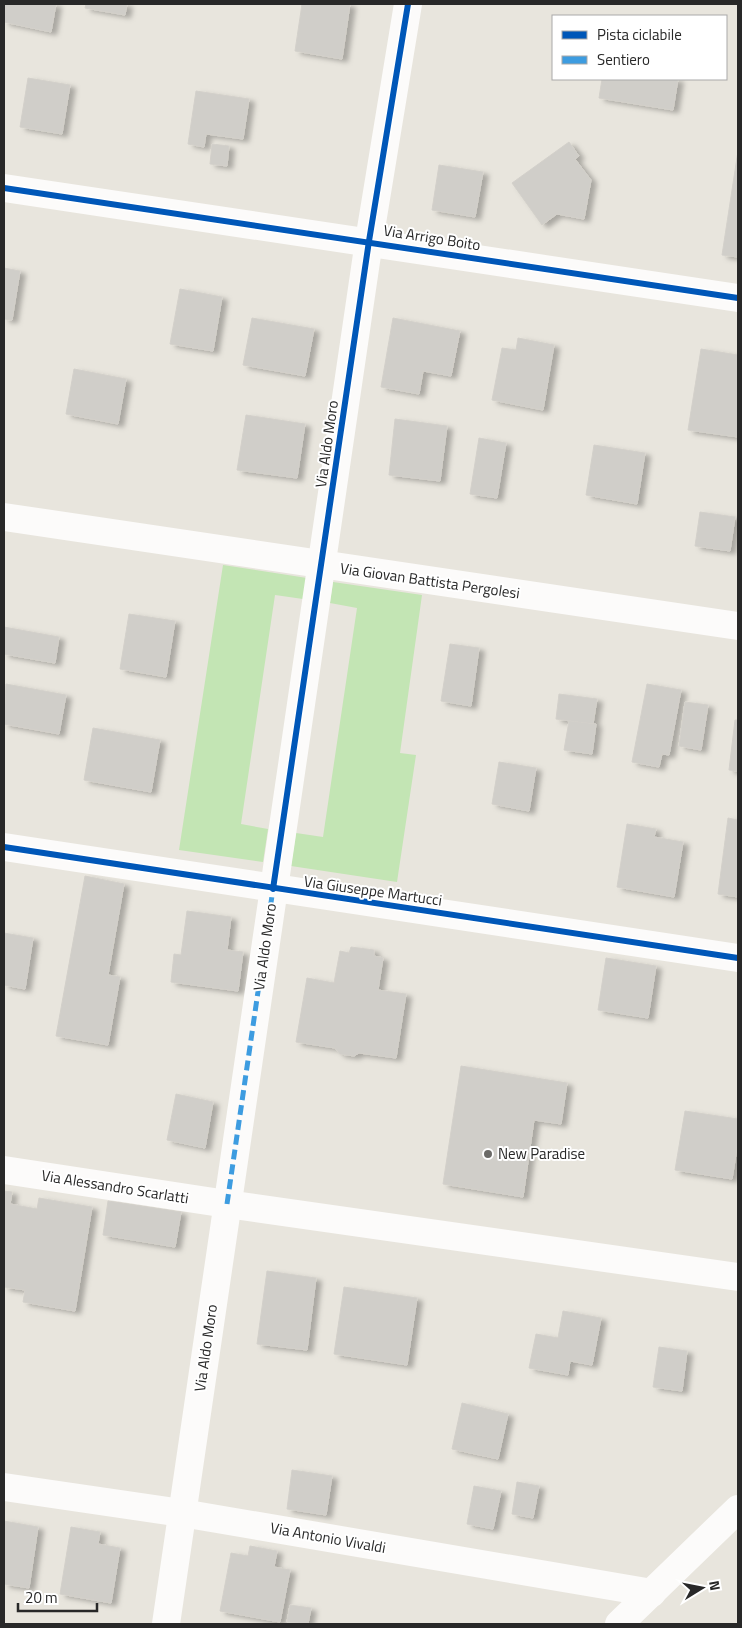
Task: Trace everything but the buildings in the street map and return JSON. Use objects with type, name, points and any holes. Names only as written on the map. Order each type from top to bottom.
[{"type":"street","name":"Via Aldo Moro","points":[[166,1624],[369,241],[408,4]]},
{"type":"street","name":"Via Arrigo Boito","points":[[4,188],[369,241],[738,298]]},
{"type":"street","name":"Via Giovan Battista Pergolesi","points":[[4,517],[738,626]]},
{"type":"street","name":"Via Giuseppe Martucci","points":[[4,847],[738,958]]},
{"type":"street","name":"Via Alessandro Scarlatti","points":[[4,1170],[738,1277]]},
{"type":"street","name":"Via Antonio Vivaldi","points":[[4,1487],[182,1513],[652,1593]]},
{"type":"street","points":[[619,1624],[738,1509]]},
{"type":"green space","points":[[223,565],[307,578],[303,599],[275,595],[241,824],[268,829],[263,862],[179,850]]},
{"type":"green space","points":[[333,582],[422,595],[400,753],[416,755],[397,882],[291,866],[296,833],[323,837],[357,608],[330,603]]},
{"type":"marked path","points":[[227,1204],[273,889]]},
{"type":"cycle path","points":[[273,889],[369,241],[408,4]]},
{"type":"cycle path","points":[[4,188],[738,298]]},
{"type":"cycle path","points":[[4,847],[738,958]]},
{"type":"place","name":"New Paradise","points":[[488,1154]]}]
